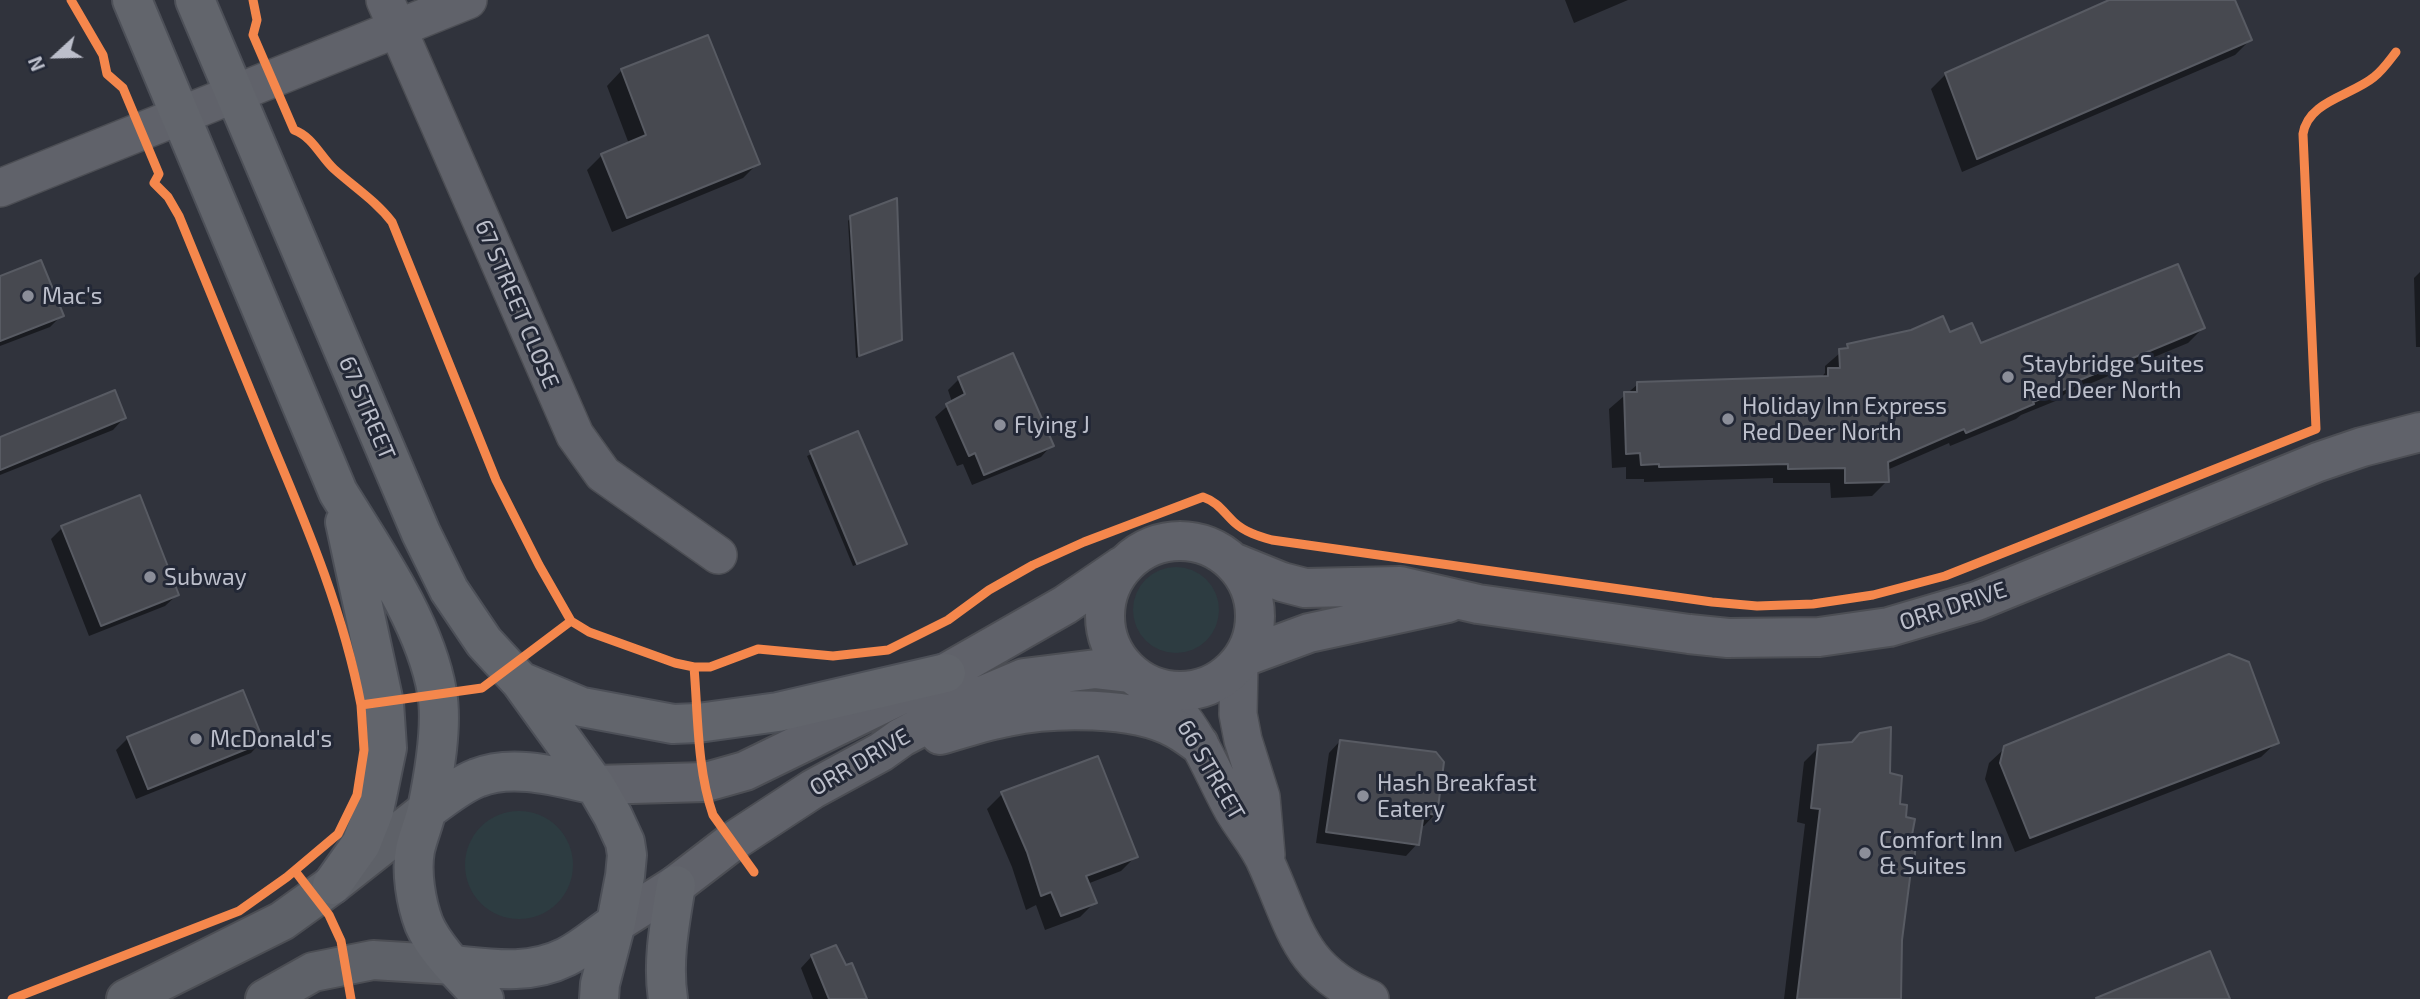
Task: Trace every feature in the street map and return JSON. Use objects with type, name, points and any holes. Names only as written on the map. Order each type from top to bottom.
[{"type":"main road","points":[[132,0],[338,492],[383,565],[427,650],[438,695],[437,737],[427,810],[415,852],[419,905],[424,926],[484,999]]},
{"type":"main road","name":"67 STREET","points":[[195,0],[421,533],[449,590],[484,642],[520,681],[595,785]]},
{"type":"main road","points":[[332,885],[361,844],[374,811],[387,748],[384,703],[338,492]]},
{"type":"main road","points":[[520,681],[582,707],[673,724],[778,712],[946,673]]},
{"type":"main road","points":[[126,999],[282,920],[332,885],[427,810],[479,777],[539,772],[595,785],[625,842],[627,855],[616,923],[600,984],[599,999]]},
{"type":"main road","points":[[668,999],[668,935],[676,884]]},
{"type":"main road","points":[[265,999],[313,972],[373,960],[503,971],[537,968],[568,956],[616,923]]},
{"type":"street","points":[[0,188],[234,93],[391,14],[468,0]]},
{"type":"street","name":"67 STREET CLOSE","points":[[391,14],[575,435],[603,474],[718,555]]},
{"type":"street","name":"ORR DRIVE","points":[[1235,563],[1305,588],[1400,586],[1478,604],[1728,638],[1819,638],[1912,621],[1977,601],[2318,462],[2420,432]]},
{"type":"street","points":[[1178,540],[1199,542],[1218,550],[1235,563],[1249,584],[1255,609],[1254,634],[1241,660],[1220,681],[1196,690],[1171,691],[1139,678],[1115,655],[1106,633],[1104,609],[1110,586],[1122,566],[1138,552],[1157,543],[1178,540]]},
{"type":"street","name":"ORR DRIVE","points":[[595,785],[706,782],[729,778],[772,760],[946,673],[1065,605],[1122,566]]},
{"type":"street","name":"ORR DRIVE","points":[[1241,660],[1309,632],[1462,600]]},
{"type":"street","name":"66 STREET","points":[[1241,660],[1238,713],[1243,740],[1261,797],[1266,863]]},
{"type":"street","name":"ORR DRIVE","points":[[616,923],[813,789],[881,752],[913,731],[979,697],[1024,678],[1096,669],[1139,678]]},
{"type":"street","name":"66 STREET","points":[[1139,678],[1174,707],[1199,744],[1233,810],[1266,863],[1293,928],[1308,954],[1326,975],[1348,990],[1370,999]]},
{"type":"street","points":[[881,752],[1007,716],[1050,711],[1124,713],[1175,728],[1199,744]]},
{"type":"shaded area","points":[[1168,567],[1184,567],[1207,579],[1216,593],[1219,610],[1216,627],[1207,641],[1184,653],[1168,653],[1152,646],[1140,634],[1133,618],[1133,602],[1140,586],[1152,574]]},
{"type":"shaded area","points":[[519,811],[540,815],[557,827],[569,844],[573,865],[569,886],[557,903],[540,915],[519,919],[498,915],[481,903],[469,886],[465,865],[469,844],[481,827],[498,815]]},
{"type":"building","points":[[2109,0],[2235,0],[2252,40],[1977,159],[1945,73]]},
{"type":"building","points":[[708,35],[760,164],[627,218],[601,154],[646,135],[621,69]]},
{"type":"building","points":[[897,198],[902,340],[859,356],[850,216]]},
{"type":"building","name":"Mac's","points":[[41,260],[64,316],[0,341],[0,276]]},
{"type":"building","points":[[2178,264],[2205,328],[2075,382],[2075,385],[1966,433],[1964,429],[1888,462],[1889,482],[1845,483],[1845,468],[1788,469],[1788,464],[1659,467],[1659,464],[1641,465],[1640,453],[1626,454],[1624,392],[1637,392],[1637,382],[1828,376],[1828,368],[1840,368],[1839,349],[1848,348],[1847,344],[1911,330],[1943,316],[1950,332],[1972,323],[1981,343]]},
{"type":"building","name":"Flying J","points":[[1013,353],[1054,446],[984,475],[975,453],[969,456],[946,404],[965,394],[958,377]]},
{"type":"building","points":[[115,390],[126,418],[0,470],[0,437]]},
{"type":"building","points":[[858,431],[907,544],[857,564],[810,451]]},
{"type":"building","points":[[140,495],[179,595],[101,626],[61,526]]},
{"type":"building","points":[[2229,654],[2249,662],[2279,743],[2030,838],[2000,763],[2004,746]]},
{"type":"building","name":"McDonald's","points":[[243,690],[264,742],[148,789],[127,737]]},
{"type":"building","name":"Comfort Inn & Suites","points":[[1891,727],[1890,773],[1902,776],[1900,804],[1907,805],[1906,817],[1915,819],[1912,835],[1916,836],[1914,870],[1911,870],[1902,940],[1901,999],[1797,999],[1820,809],[1811,808],[1818,745],[1852,742],[1860,733]]},
{"type":"building","points":[[1340,740],[1436,752],[1444,762],[1437,815],[1424,813],[1419,845],[1326,832]]},
{"type":"building","points":[[1098,756],[1138,857],[1086,876],[1097,903],[1061,916],[1051,892],[1041,896],[1027,852],[1001,792]]},
{"type":"building","points":[[836,945],[846,965],[852,963],[867,999],[829,999],[811,955]]},
{"type":"building","points":[[2210,951],[2230,999],[2096,998]]},
{"type":"cycle path","points":[[71,0],[103,55],[107,74],[123,88],[159,174],[154,183],[168,197],[179,216],[227,332],[324,574],[345,639],[361,705]]},
{"type":"cycle path","points":[[253,0],[257,20],[253,35],[294,130],[306,137],[334,169],[392,222],[496,480],[571,621],[589,632],[675,663],[694,667],[710,667],[758,649],[833,656],[888,650],[948,620],[989,590],[1033,565],[1084,542],[1203,497],[1217,505],[1243,529],[1272,540],[1712,602],[1757,606],[1813,604],[1873,595],[1945,576],[2316,429],[2303,134],[2313,114],[2322,106],[2365,84],[2396,52]]},
{"type":"cycle path","points":[[12,999],[239,911],[287,877],[338,834],[357,795],[364,750],[361,705],[482,688],[571,621]]},
{"type":"cycle path","points":[[694,667],[699,742],[713,815],[754,872]]},
{"type":"cycle path","points":[[295,871],[329,915],[341,941],[351,999]]},
{"type":"place","name":"Mac's","points":[[28,296]]},
{"type":"place","name":"Staybridge Suites Red Deer North","points":[[2008,377]]},
{"type":"place","name":"Holiday Inn Express Red Deer North","points":[[1728,419]]},
{"type":"place","name":"Flying J","points":[[1000,425]]},
{"type":"place","name":"Subway","points":[[150,577]]},
{"type":"place","name":"McDonald's","points":[[196,739]]},
{"type":"place","name":"Hash Breakfast Eatery","points":[[1363,796]]},
{"type":"place","name":"Comfort Inn & Suites","points":[[1865,853]]}]
